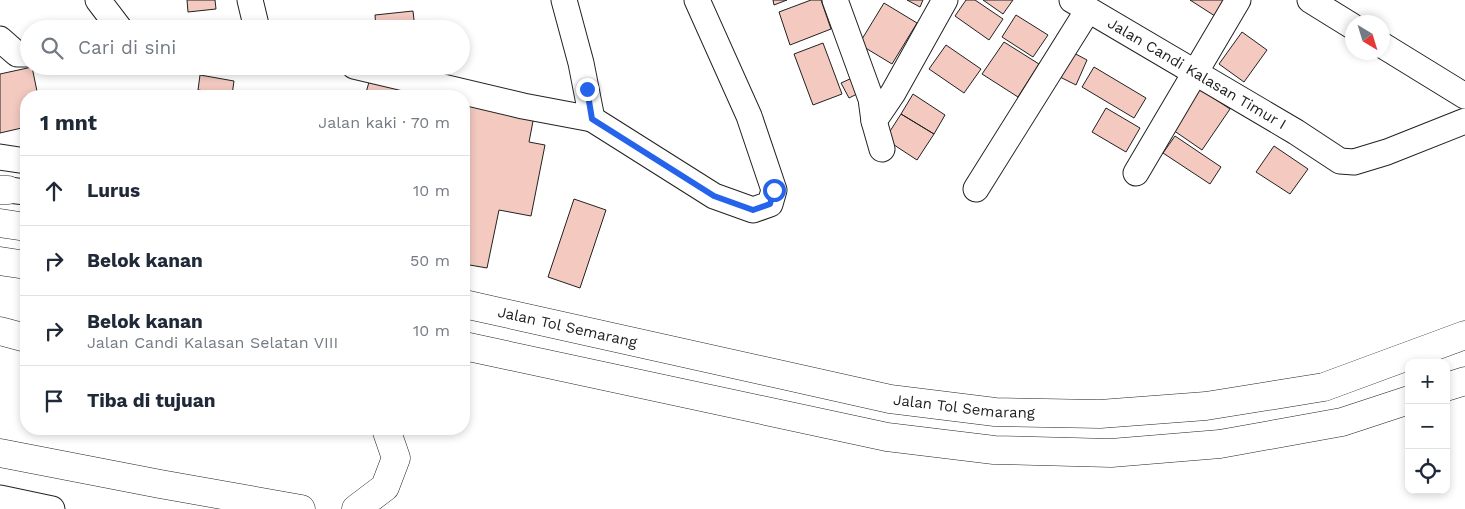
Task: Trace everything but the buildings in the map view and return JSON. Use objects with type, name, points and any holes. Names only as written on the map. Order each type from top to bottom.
[{"type":"highway","points":[[0,223],[20,226]]},
{"type":"highway","points":[[0,261],[20,264]]},
{"type":"highway","name":"Jalan Tol Semarang","points":[[470,305],[890,399],[995,412],[1100,414],[1206,406],[1324,387],[1465,335]]},
{"type":"highway","points":[[0,331],[20,336]]},
{"type":"highway","points":[[470,347],[887,437],[994,450],[1111,453],[1220,444],[1342,422],[1405,401]]},
{"type":"highway","points":[[1450,386],[1465,381]]},
{"type":"highway","points":[[356,509],[385,487],[396,458],[388,435]]},
{"type":"highway","points":[[0,453],[301,509]]},
{"type":"street","points":[[98,0],[113,20]]},
{"type":"street","points":[[250,0],[255,20]]},
{"type":"street","points":[[564,0],[581,63],[592,119]]},
{"type":"street","points":[[470,94],[522,106],[592,119],[714,196],[753,210],[770,204],[774,190],[749,116],[697,0]]},
{"type":"street","points":[[835,0],[870,99],[882,148]]},
{"type":"street","points":[[874,120],[893,93],[945,0]]},
{"type":"street","points":[[1136,173],[1238,0]]},
{"type":"street","points":[[1310,0],[1345,22]]},
{"type":"street","points":[[976,188],[1080,5]]},
{"type":"street","name":"Jalan Candi Kalasan Timur I","points":[[1080,5],[1296,132],[1340,161],[1354,162],[1388,152],[1465,121]]},
{"type":"street","points":[[0,40],[17,54],[20,54]]},
{"type":"street","points":[[1390,50],[1465,96]]},
{"type":"street","points":[[392,75],[455,90]]},
{"type":"street","points":[[0,157],[20,160]]},
{"type":"street","points":[[6,502],[52,509]]},
{"type":"route","points":[[587,89],[592,119],[714,196],[753,210],[770,204],[774,190]]}]
